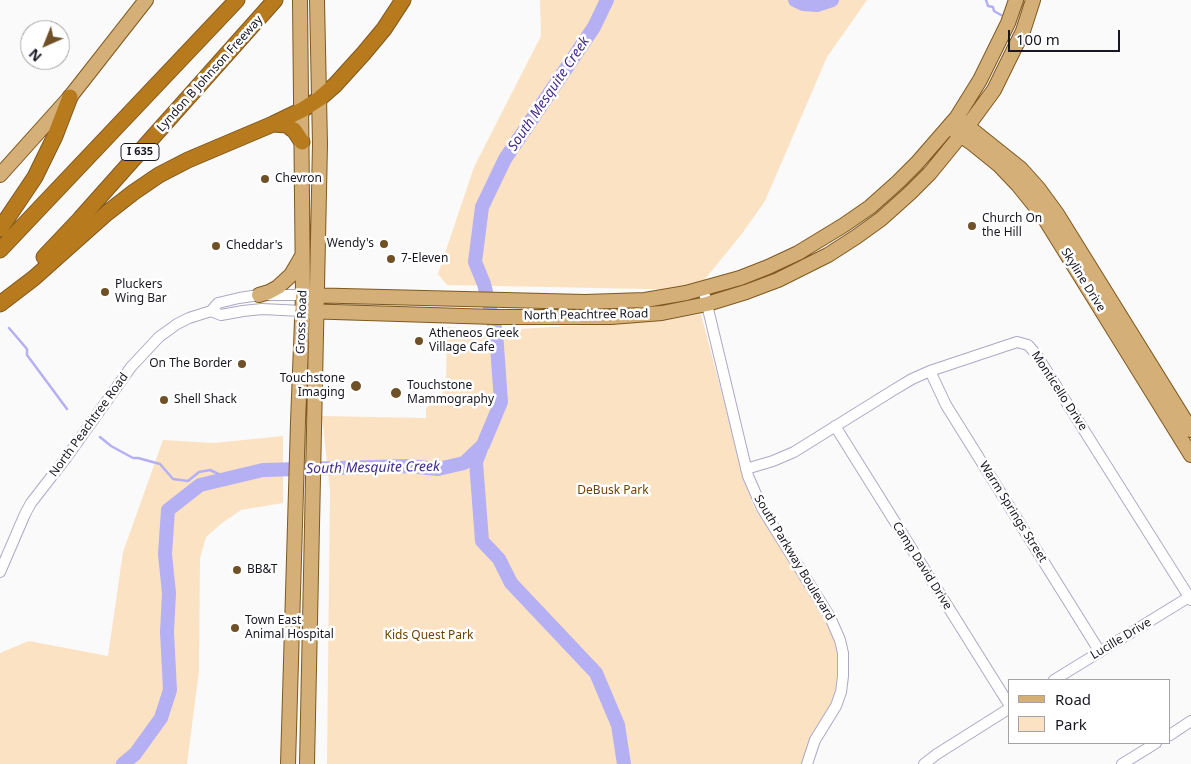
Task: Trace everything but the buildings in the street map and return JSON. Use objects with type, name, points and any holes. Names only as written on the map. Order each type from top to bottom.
[{"type":"highway","name":"I 635","points":[[0,250],[237,0]]},
{"type":"highway","name":"Lyndon B Johnson Freeway","points":[[0,300],[31,272],[80,219],[275,0]]},
{"type":"highway","points":[[0,304],[34,278],[107,213],[159,175],[188,160],[273,124],[302,110],[319,98],[335,85],[364,53],[384,29],[403,0]]},
{"type":"highway","points":[[0,229],[36,177],[70,97]]},
{"type":"highway","points":[[273,124],[287,125],[292,128],[302,142]]},
{"type":"main road","points":[[0,175],[70,97],[146,0]]},
{"type":"main road","name":"Gross Road","points":[[288,764],[298,417],[309,312],[319,182],[317,0]]},
{"type":"main road","name":"North Peachtree Road","points":[[309,312],[611,317],[662,313],[707,304],[778,280],[828,255],[856,237],[880,219],[930,173],[959,126],[1008,23],[1016,0]]},
{"type":"main road","name":"North Peachtree Road","points":[[310,295],[585,302],[645,300],[686,293],[740,278],[768,267],[805,249],[870,207],[959,126],[994,90],[1023,31],[1033,0]]},
{"type":"main road","name":"Gross Road","points":[[300,7],[303,255],[310,295]]},
{"type":"main road","name":"Skyline Drive","points":[[959,126],[1018,184],[1045,219],[1173,413],[1191,455]]},
{"type":"main road","points":[[302,182],[319,182]]},
{"type":"main road","points":[[259,295],[278,287],[291,275],[303,255]]},
{"type":"main road","points":[[425,315],[426,298]]},
{"type":"main road","name":"Gross Road","points":[[307,764],[314,418],[309,312]]},
{"type":"main road","name":"Skyline Drive","points":[[1173,413],[1191,430]]},
{"type":"main road","points":[[298,417],[314,418]]},
{"type":"main road","points":[[295,539],[311,541]]},
{"type":"main road","points":[[293,607],[310,607]]},
{"type":"street","name":"South Parkway Boulevard","points":[[704,288],[746,468],[754,492],[830,617],[840,640],[843,653],[841,692],[836,706],[815,740],[807,764]]},
{"type":"street","name":"North Peachtree Road","points":[[0,572],[31,503],[131,367],[159,337],[189,318],[211,311],[218,303],[259,295],[310,295]]},
{"type":"street","name":"North Peachtree Road","points":[[211,311],[222,314],[262,309],[309,312]]},
{"type":"street","name":"Monticello Drive","points":[[746,468],[773,461],[790,454],[906,383],[930,371],[1017,342],[1028,345],[1036,354],[1190,599]]},
{"type":"street","name":"Warm Springs Street","points":[[930,371],[946,405],[1100,652]]},
{"type":"street","name":"Camp David Drive","points":[[835,426],[1008,704]]},
{"type":"street","name":"Lucille Drive","points":[[1056,679],[1190,599]]},
{"type":"street","points":[[924,764],[1008,708]]},
{"type":"street","points":[[1171,733],[1191,721]]},
{"type":"street","points":[[1122,764],[1154,744]]},
{"type":"green space","points":[[540,0],[867,0],[827,57],[765,201],[741,235],[696,290],[447,285],[438,274],[474,167],[541,36]]},
{"type":"green space","points":[[701,314],[746,485],[755,509],[788,557],[838,644],[837,686],[830,709],[804,756],[802,764],[327,764],[330,491],[322,416],[426,418],[426,408],[441,396],[446,386],[447,327],[503,330],[666,320]]},
{"type":"green space","points":[[283,436],[283,503],[241,510],[206,537],[200,558],[199,671],[187,764],[0,764],[0,653],[29,641],[108,656],[123,552],[163,440],[214,443]]},
{"type":"waterway","name":"South Mesquite Creek","points":[[123,764],[135,754],[161,718],[170,690],[167,632],[169,593],[165,554],[168,510],[200,485],[263,470],[409,466],[438,469],[464,463],[483,445],[501,402],[496,332],[484,284],[475,262],[482,207],[505,159],[594,27],[607,0]]},
{"type":"waterway","name":"South Mesquite Creek","points":[[795,0],[803,4],[817,5],[832,0]]},
{"type":"waterway","points":[[986,0],[988,6],[993,7],[994,11],[1001,15]]},
{"type":"waterway","points":[[9,328],[27,349],[27,355],[67,409]]},
{"type":"waterway","points":[[100,437],[111,446],[133,458],[160,464],[173,479],[188,481],[199,472],[210,470],[227,478]]},
{"type":"waterway","points":[[481,449],[476,462],[482,541],[499,559],[511,583],[596,673],[618,725],[624,764]]},
{"type":"place","name":"Chevron","points":[[265,179]]},
{"type":"place","name":"Church On the Hill","points":[[972,226]]},
{"type":"place","name":"Wendy's","points":[[384,244]]},
{"type":"place","name":"Cheddar's","points":[[216,246]]},
{"type":"place","name":"7-Eleven","points":[[391,259]]},
{"type":"place","name":"Pluckers Wing Bar","points":[[105,292]]},
{"type":"place","name":"Atheneos Greek Village Cafe","points":[[419,341]]},
{"type":"place","name":"On The Border","points":[[242,364]]},
{"type":"place","name":"Touchstone Imaging","points":[[356,386]]},
{"type":"place","name":"Touchstone Mammography","points":[[396,393]]},
{"type":"place","name":"Shell Shack","points":[[164,400]]},
{"type":"place","name":"BB&T","points":[[237,570]]},
{"type":"place","name":"Town East Animal Hospital","points":[[235,628]]},
{"type":"park label","name":"DeBusk Park","points":[[613,491]]},
{"type":"park label","name":"Kids Quest Park","points":[[429,636]]}]
